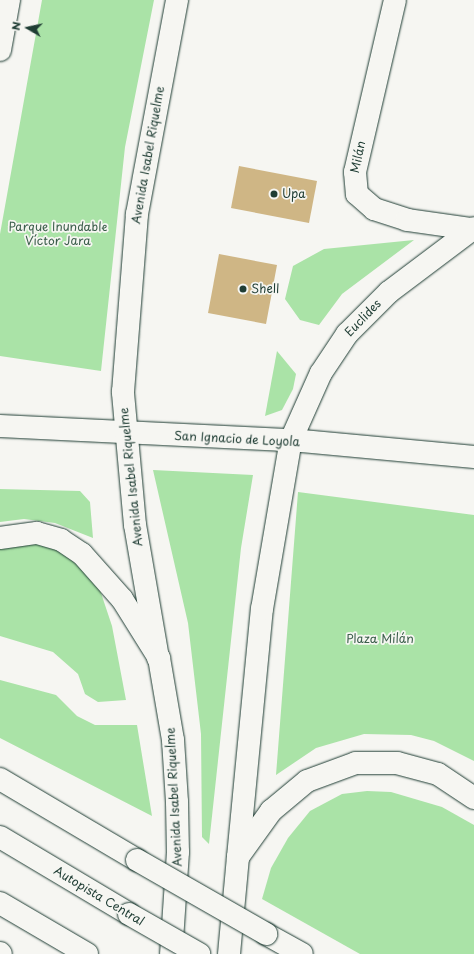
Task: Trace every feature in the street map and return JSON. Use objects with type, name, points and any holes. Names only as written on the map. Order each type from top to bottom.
[{"type":"main road","points":[[0,50],[9,0]]},
{"type":"main road","name":"Avenida Isabel Riquelme","points":[[171,954],[178,852],[177,802],[173,740],[135,525],[124,434],[126,325],[136,214],[177,0]]},
{"type":"main road","name":"Milán","points":[[395,0],[354,172],[357,194],[374,209],[407,220],[473,228]]},
{"type":"main road","name":"Euclides","points":[[291,440],[321,373],[347,334],[389,292],[473,228]]},
{"type":"main road","name":"San Ignacio de Loyola","points":[[0,426],[124,434],[291,440],[474,457]]},
{"type":"main road","points":[[229,954],[262,609],[291,440]]},
{"type":"main road","points":[[0,538],[37,533],[61,540],[82,554],[122,599],[159,658]]},
{"type":"main road","points":[[238,857],[271,811],[295,789],[319,775],[350,765],[383,762],[424,768],[474,798]]},
{"type":"main road","points":[[0,779],[137,860],[302,954]]},
{"type":"main road","name":"Autopista Central","points":[[0,837],[129,914],[200,954]]},
{"type":"main road","points":[[0,903],[87,954]]},
{"type":"green space","name":"Parque Inundable Víctor Jara","points":[[42,0],[154,0],[125,147],[101,371],[0,356],[0,234]]},
{"type":"green space","points":[[414,240],[342,294],[319,325],[300,320],[285,299],[293,266],[324,249]]},
{"type":"green space","points":[[277,351],[296,374],[293,389],[282,410],[265,416]]},
{"type":"green space","points":[[153,470],[253,475],[241,548],[209,844],[202,837],[201,734],[188,623]]},
{"type":"green space","points":[[0,489],[80,491],[90,502],[93,538],[55,523],[24,519],[0,522]]},
{"type":"green space","name":"Plaza Milán","points":[[298,492],[474,515],[474,761],[434,741],[411,735],[364,734],[316,748],[276,775]]},
{"type":"green space","points":[[39,543],[63,551],[99,587],[112,626],[126,700],[98,702],[85,694],[78,674],[53,652],[0,636],[0,547]]},
{"type":"green space","points":[[0,680],[56,695],[77,716],[95,725],[137,725],[152,816],[0,738]]},
{"type":"green space","points":[[367,791],[391,792],[442,807],[474,825],[474,954],[360,954],[262,899],[271,868],[288,838],[310,811],[342,794]]},
{"type":"building","name":"Upa","points":[[239,166],[317,181],[309,223],[231,208]]},
{"type":"building","name":"Shell","points":[[219,254],[277,265],[266,324],[208,313]]},
{"type":"place","name":"Upa","points":[[274,194]]},
{"type":"place","name":"Shell","points":[[243,289]]}]
